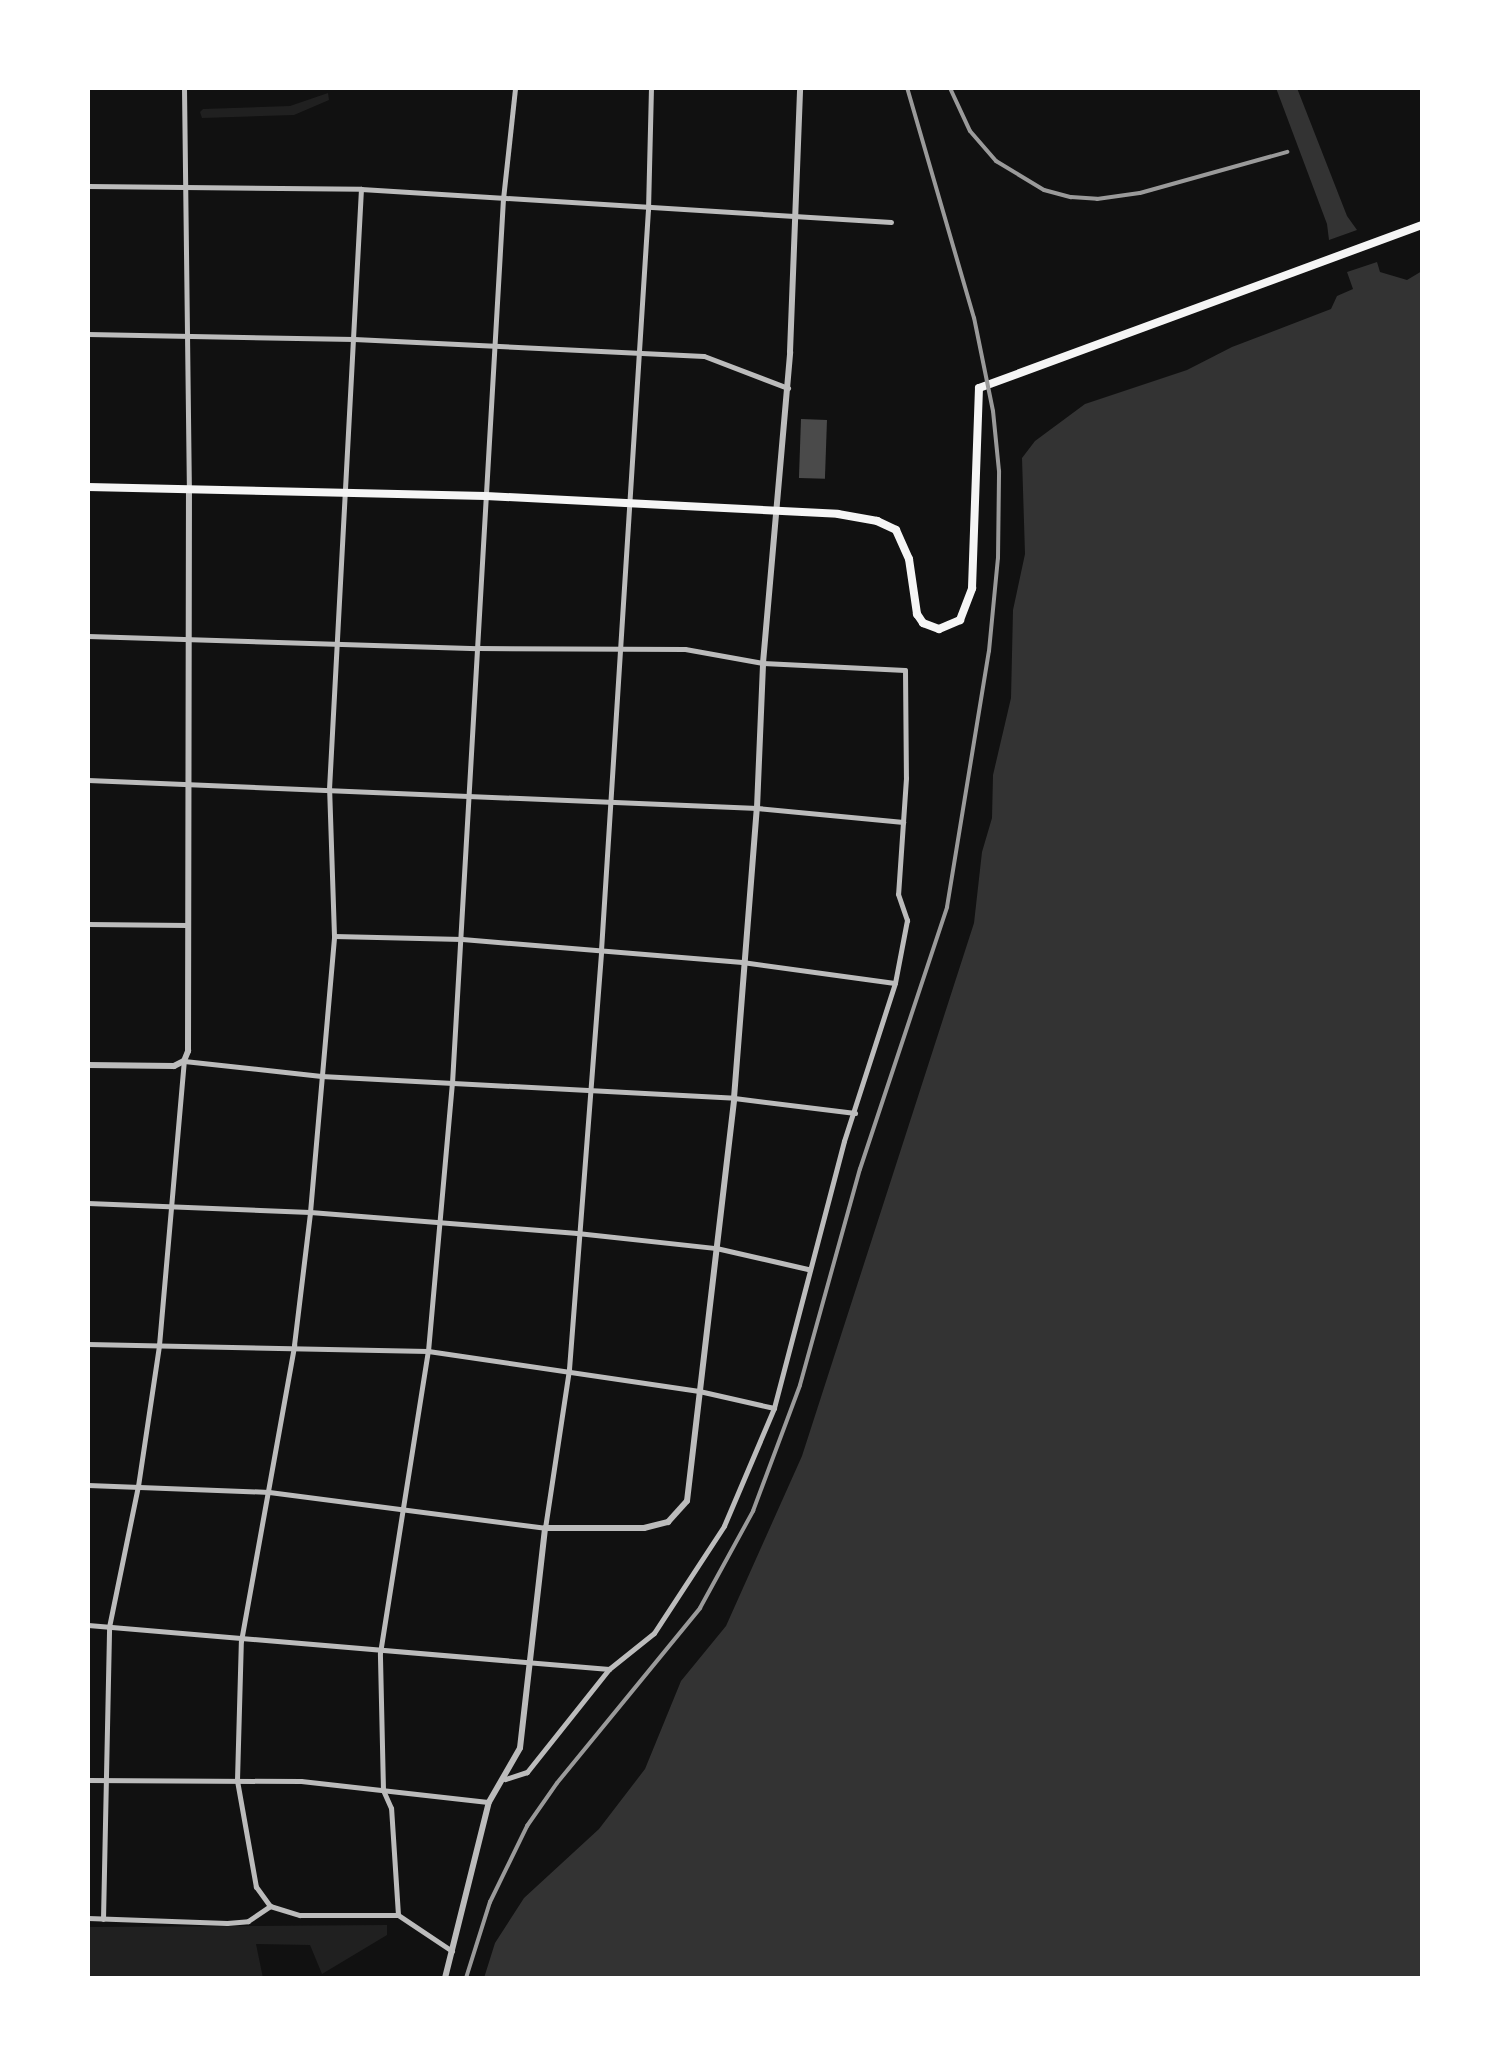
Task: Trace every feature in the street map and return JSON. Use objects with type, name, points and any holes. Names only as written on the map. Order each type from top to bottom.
[{"type":"main road","points":[[88,486],[486,496],[838,514],[878,520],[896,530],[909,559],[918,614],[924,623],[938,630],[954,625],[965,610],[974,572],[979,388],[1422,225]]},
{"type":"street","points":[[104,1918],[109,1627],[138,1486],[158,1345],[184,1061],[188,1052],[189,334],[184,88]]},
{"type":"street","points":[[398,1915],[391,1808],[383,1790],[380,1653],[428,1351],[452,1083],[462,939],[465,795],[478,648],[502,200],[515,88]]},
{"type":"street","points":[[446,1978],[489,1802],[520,1748],[568,1369],[601,950],[648,210],[650,88]]},
{"type":"street","points":[[88,1484],[269,1492],[545,1528],[644,1528],[668,1522],[687,1501],[734,1098],[742,962],[758,808],[763,663],[788,388],[800,88]]},
{"type":"street","points":[[88,186],[361,189],[648,210],[891,222]]},
{"type":"street","points":[[361,189],[329,789],[334,936],[294,1345],[241,1640],[237,1780],[256,1887],[270,1906],[300,1914],[398,1915],[452,1951]]},
{"type":"street","points":[[88,334],[354,339],[704,356],[788,388]]},
{"type":"street","points":[[88,636],[187,636],[478,648],[685,649],[763,663],[905,670],[898,894],[907,920],[895,983],[808,1269],[774,1408],[724,1526],[654,1633],[609,1669],[527,1772],[505,1779]]},
{"type":"street","points":[[88,780],[758,808],[903,822]]},
{"type":"street","points":[[88,924],[187,925]]},
{"type":"street","points":[[334,936],[462,939],[601,950],[742,962],[895,983]]},
{"type":"street","points":[[88,1065],[174,1066],[184,1061],[321,1076],[734,1098],[855,1113]]},
{"type":"street","points":[[88,1203],[438,1220],[716,1248],[808,1269]]},
{"type":"street","points":[[88,1344],[294,1345],[428,1351],[568,1369],[774,1408]]},
{"type":"street","points":[[88,1624],[530,1666],[609,1669]]},
{"type":"street","points":[[88,1780],[237,1780],[489,1802]]},
{"type":"street","points":[[88,1918],[227,1923],[248,1921],[270,1906]]},
{"type":"shaded area","points":[[1276,88],[1297,88],[1347,216],[1357,230],[1329,240],[1327,224]]},
{"type":"shaded area","points":[[328,93],[329,100],[294,115],[202,118],[200,112],[290,106]]},
{"type":"shaded area","points":[[1377,262],[1380,272],[1407,280],[1422,271],[1422,1978],[484,1978],[495,1943],[524,1898],[599,1829],[645,1769],[681,1681],[726,1626],[802,1456],[974,923],[982,852],[992,818],[993,775],[1011,698],[1013,610],[1025,554],[1022,458],[1035,441],[1085,404],[1187,370],[1232,347],[1331,309],[1337,296],[1353,289],[1347,272]]},
{"type":"shaded area","points":[[387,1925],[387,1935],[322,1974],[310,1945],[256,1944],[263,1978],[88,1978],[88,1927]]},
{"type":"building","points":[[801,419],[827,420],[825,479],[799,478]]},
{"type":"railway","points":[[466,1978],[490,1902],[527,1826],[557,1783],[700,1608],[753,1511],[800,1385],[860,1169],[947,907],[989,651],[998,558],[999,471],[993,411],[974,318],[907,88]]},
{"type":"railway","points":[[950,88],[970,131],[996,161],[1044,190],[1071,197],[1097,199],[1140,193],[1287,152]]}]
